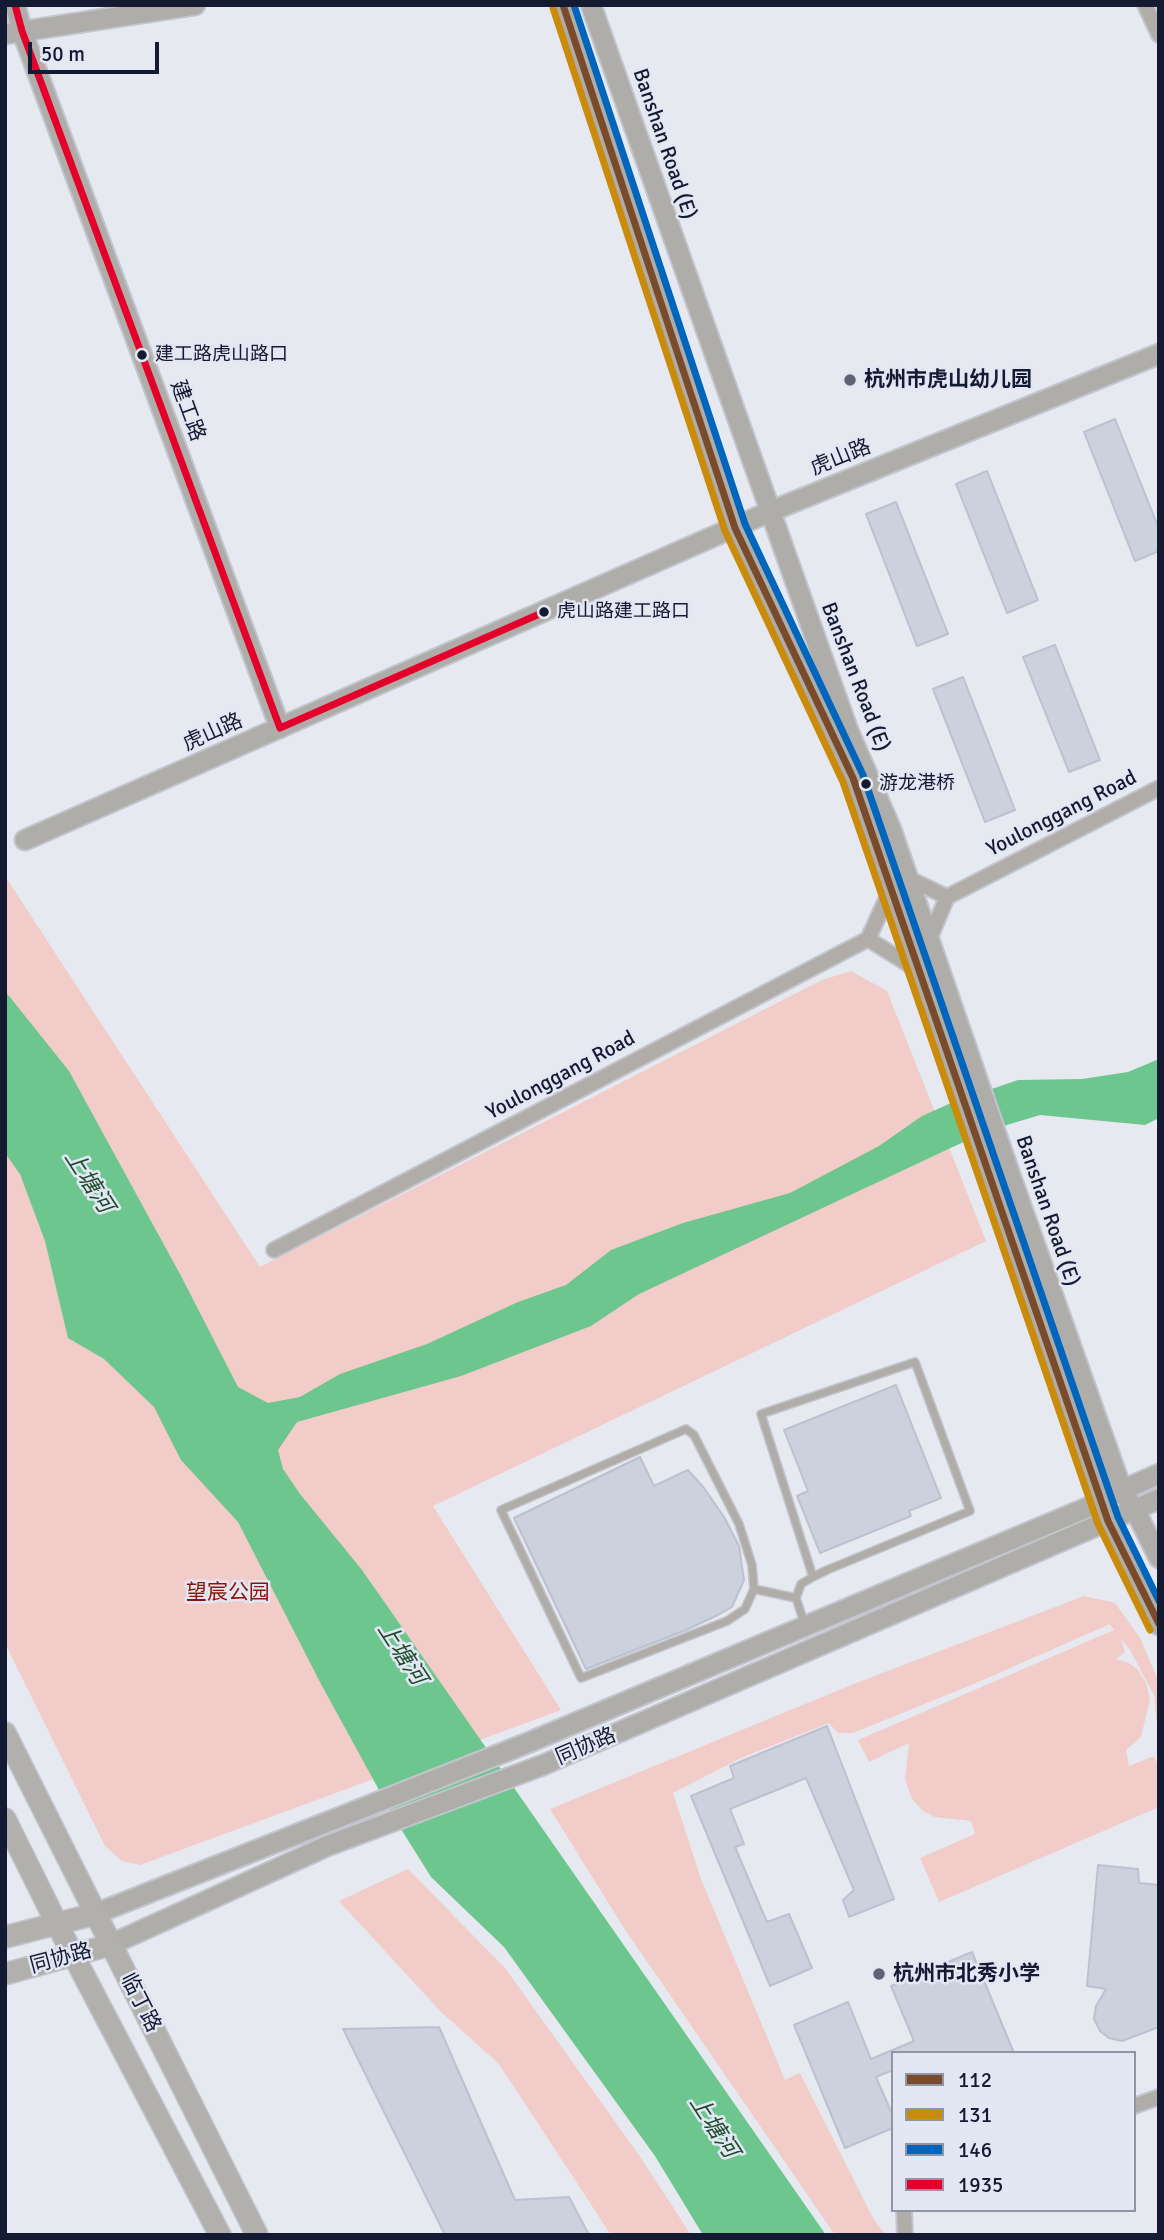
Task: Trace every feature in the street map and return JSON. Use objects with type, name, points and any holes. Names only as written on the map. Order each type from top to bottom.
[{"type":"main road","name":"建工路","points":[[15,5],[14,32],[280,729]]},
{"type":"main road","points":[[14,32],[195,5]]},
{"type":"main road","name":"Banshan Road (E)","points":[[563,5],[735,528],[853,778],[1108,1521],[1159,1625]]},
{"type":"main road","name":"Banshan Road (E)","points":[[591,5],[848,730],[872,779],[908,878],[1122,1490],[1159,1558]]},
{"type":"main road","name":"虎山路","points":[[25,841],[769,512],[1159,354]]},
{"type":"main road","name":"同协路","points":[[5,1937],[96,1914],[530,1742],[1159,1475]]},
{"type":"main road","name":"同协路","points":[[5,1974],[110,1945],[327,1846],[542,1765],[1159,1499]]},
{"type":"main road","name":"临丁路","points":[[5,1733],[257,2235]]},
{"type":"main road","name":"临丁路","points":[[5,1819],[220,2235]]},
{"type":"street","points":[[1145,5],[1159,36]]},
{"type":"street","name":"Youlonggang Road","points":[[947,897],[1159,788]]},
{"type":"street","points":[[908,878],[947,897],[929,940]]},
{"type":"street","points":[[891,889],[867,939],[919,971]]},
{"type":"street","name":"Youlonggang Road","points":[[274,1250],[867,939]]},
{"type":"street","points":[[1136,2105],[1159,2097]]},
{"type":"street","points":[[904,2212],[905,2235]]},
{"type":"lane","points":[[806,1627],[796,1598],[801,1584],[970,1511],[915,1362],[761,1414],[813,1577]]},
{"type":"lane","points":[[686,1429],[694,1435],[739,1524],[752,1564],[754,1589],[745,1609],[727,1620],[581,1678],[501,1510],[686,1429]]},
{"type":"lane","points":[[754,1589],[796,1598]]},
{"type":"green space","name":"望宸公园","points":[[5,876],[260,1267],[822,980],[851,971],[887,991],[986,1241],[433,1506],[561,1710],[140,1865],[122,1861],[105,1846],[5,1643]]},
{"type":"green space","points":[[1084,1596],[1115,1603],[1140,1638],[1159,1682],[1159,1749],[1154,1695],[1130,1650],[1121,1639],[1125,1652],[1116,1659],[1129,1663],[1138,1670],[1146,1683],[1150,1699],[1141,1737],[1126,1750],[1129,1766],[1154,1756],[1159,1768],[1159,1807],[939,1902],[920,1858],[975,1834],[971,1821],[935,1817],[923,1811],[912,1799],[905,1779],[909,1743],[869,1762],[858,1740],[1114,1630],[1110,1624],[853,1733],[838,1733],[829,1723],[741,1758],[673,1793],[701,1879],[785,2080],[800,2073],[874,2220],[886,2235],[835,2235],[624,1928],[550,1809],[851,1685]]},
{"type":"green space","points":[[408,1869],[505,1968],[639,2155],[691,2235],[611,2235],[499,2064],[442,2013],[339,1901]]},
{"type":"water","name":"上塘河","points":[[5,991],[69,1071],[238,1387],[268,1403],[300,1397],[340,1374],[427,1344],[518,1302],[566,1285],[611,1250],[683,1223],[790,1193],[879,1146],[922,1116],[951,1103],[1018,1080],[1082,1079],[1128,1072],[1159,1059],[1159,1118],[1145,1125],[1040,1115],[987,1131],[639,1294],[591,1326],[461,1376],[297,1422],[278,1450],[283,1469],[300,1494],[362,1570],[826,2235],[703,2235],[655,2156],[504,1947],[431,1877],[396,1821],[321,1684],[238,1522],[181,1460],[154,1407],[104,1359],[68,1338],[45,1241],[20,1174],[5,1153]]},
{"type":"building","points":[[1115,419],[1159,529],[1159,551],[1135,561],[1084,432]]},
{"type":"building","points":[[987,471],[1038,600],[1007,613],[956,484]]},
{"type":"building","points":[[896,502],[948,634],[917,646],[866,514]]},
{"type":"building","points":[[1055,645],[1100,760],[1069,772],[1023,657]]},
{"type":"building","points":[[963,677],[1015,810],[985,822],[933,689]]},
{"type":"building","points":[[896,1385],[941,1498],[909,1511],[911,1516],[820,1553],[797,1496],[808,1491],[784,1430]]},
{"type":"building","points":[[640,1457],[654,1486],[688,1470],[704,1488],[724,1517],[739,1546],[744,1580],[732,1607],[718,1615],[586,1669],[514,1518]]},
{"type":"building","points":[[827,1726],[894,1899],[849,1917],[843,1900],[854,1890],[806,1778],[730,1809],[744,1844],[735,1847],[767,1922],[789,1914],[812,1968],[770,1986],[691,1796],[734,1778],[730,1766]]},
{"type":"building","points":[[1098,1865],[1138,1869],[1139,1883],[1159,1885],[1159,2027],[1122,2041],[1109,2038],[1100,2031],[1094,2019],[1096,2006],[1106,1989],[1087,1986]]},
{"type":"building","points":[[972,1952],[1013,2051],[891,2051],[891,2071],[876,2077],[891,2111],[891,2129],[845,2148],[794,2025],[848,2002],[871,2059],[914,2041],[891,1986]]},
{"type":"building","points":[[439,2027],[515,2200],[569,2197],[589,2235],[445,2235],[343,2029]]},
{"type":"transit line","name":"1935","points":[[15,5],[22,31],[280,728]]},
{"type":"transit line","name":"112","points":[[563,5],[735,528],[853,778],[1108,1521],[1159,1624]]},
{"type":"transit line","name":"146","points":[[574,5],[745,524],[863,775],[1118,1517],[1159,1601]]},
{"type":"transit line","name":"131","points":[[553,8],[725,531],[843,782],[1098,1524],[1150,1630]]},
{"type":"transit line","name":"1935","points":[[280,728],[544,612]]},
{"type":"place","name":"建工路虎山路口","points":[[142,355]]},
{"type":"place","name":"杭州市虎山幼儿园","points":[[850,380]]},
{"type":"place","name":"虎山路建工路口","points":[[544,612]]},
{"type":"place","name":"游龙港桥","points":[[866,784]]},
{"type":"place","name":"杭州市北秀小学","points":[[879,1974]]}]
